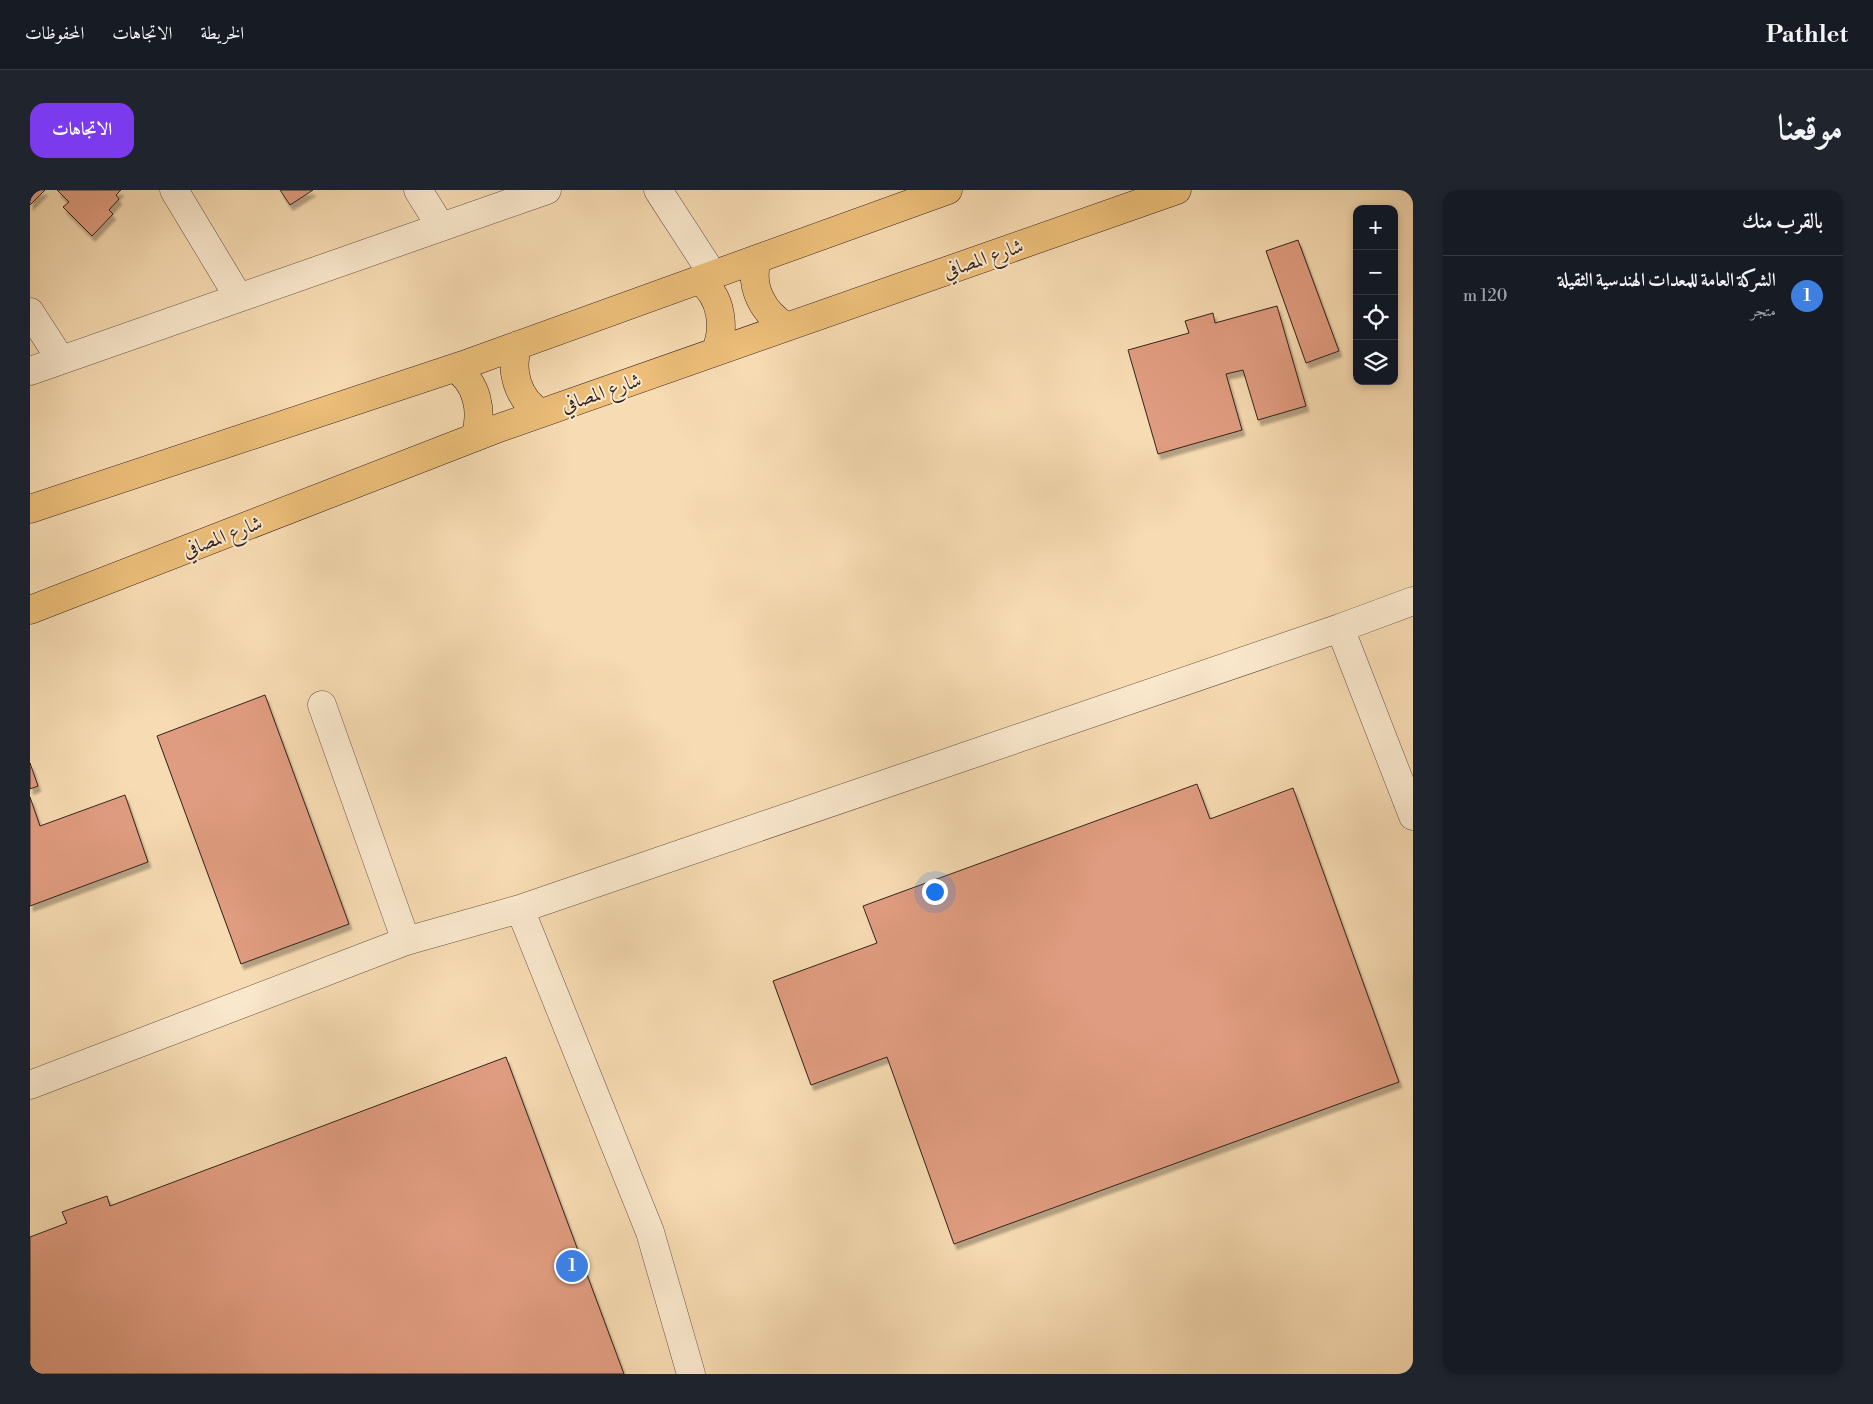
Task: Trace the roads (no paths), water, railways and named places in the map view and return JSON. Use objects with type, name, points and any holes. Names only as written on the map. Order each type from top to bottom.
[{"type":"main road","points":[[30,509],[454,368],[948,190]]},
{"type":"main road","name":"شارع المصافي","points":[[30,610],[475,437],[1177,190]]},
{"type":"main road","points":[[757,259],[754,278],[758,295],[766,310],[787,327]]},
{"type":"main road","points":[[706,278],[705,284],[714,296],[720,312],[722,328],[719,344],[714,352]]},
{"type":"main road","points":[[518,345],[514,368],[518,384],[526,400],[541,413]]},
{"type":"main road","points":[[454,368],[468,380],[476,395],[480,412],[479,427],[475,437]]},
{"type":"street","points":[[174,190],[239,298]]},
{"type":"street","points":[[418,190],[441,227]]},
{"type":"street","points":[[30,371],[547,190]]},
{"type":"street","points":[[658,190],[706,278]]},
{"type":"street","points":[[30,312],[61,360]]},
{"type":"street","points":[[30,1085],[406,941],[520,909],[1340,628],[1413,601]]},
{"type":"street","points":[[1340,628],[1413,816]]},
{"type":"street","points":[[322,705],[406,941]]},
{"type":"street","points":[[520,909],[650,1232],[692,1374]]},
{"type":"place","name":"الشركة العامة للمعدات الهندسية الثقيلة","points":[[572,1266]]}]
